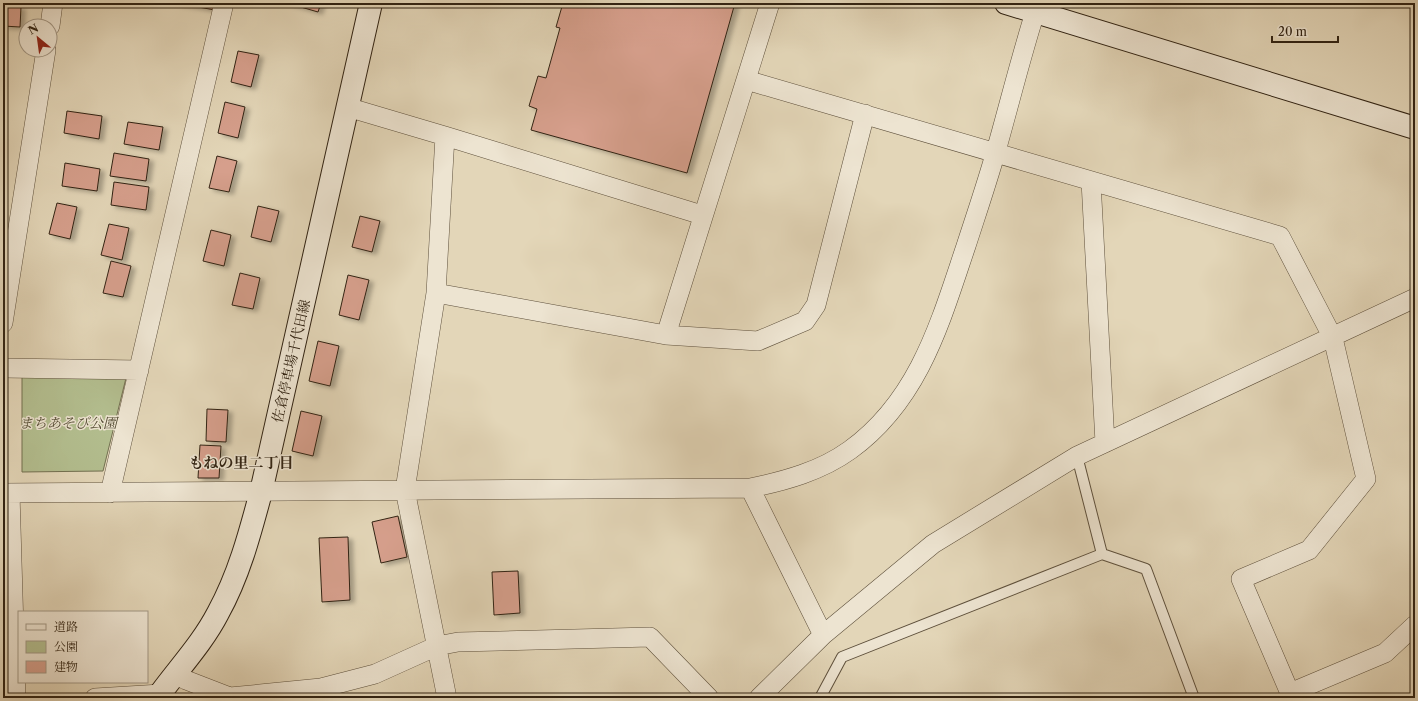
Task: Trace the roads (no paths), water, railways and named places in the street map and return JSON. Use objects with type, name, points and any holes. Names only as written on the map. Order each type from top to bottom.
[{"type":"main road","name":"佐倉停車場千代田線","points":[[159,696],[191,655],[218,613],[243,558],[261,492],[371,3]]},
{"type":"main road","points":[[1006,3],[1036,7],[1415,128]]},
{"type":"street","points":[[51,18],[53,3]]},
{"type":"street","points":[[110,493],[224,3]]},
{"type":"street","points":[[666,335],[702,215],[770,3]]},
{"type":"street","points":[[16,698],[7,493],[750,488],[780,482],[820,468],[850,449],[883,420],[911,385],[930,349],[996,154],[1036,7]]},
{"type":"street","points":[[3,323],[45,58]]},
{"type":"street","points":[[746,80],[1280,236],[1333,338],[1366,479],[1309,550],[1241,579],[1291,695],[1385,653],[1415,624]]},
{"type":"street","points":[[347,107],[702,215]]},
{"type":"street","points":[[436,293],[666,335],[758,340],[805,322],[816,305],[865,114]]},
{"type":"street","points":[[445,136],[436,293],[405,490],[447,698]]},
{"type":"street","points":[[1091,181],[1105,443]]},
{"type":"street","points":[[759,698],[824,635],[933,544],[1077,456],[1333,338],[1415,298]]},
{"type":"street","points":[[3,368],[139,370]]},
{"type":"street","points":[[750,488],[824,635]]},
{"type":"street","points":[[176,674],[186,680],[230,697],[320,693],[375,674],[437,646],[458,642],[650,637],[709,698]]},
{"type":"street","points":[[96,698],[159,696]]},
{"type":"lane","points":[[1077,456],[1102,554]]},
{"type":"lane","points":[[820,698],[842,657],[1102,554],[1146,569],[1194,698]]},
{"type":"district","name":"もねの里二丁目","points":[[241,463]]},
{"type":"park label","name":"まちあそび公園","points":[[68,423]]}]
